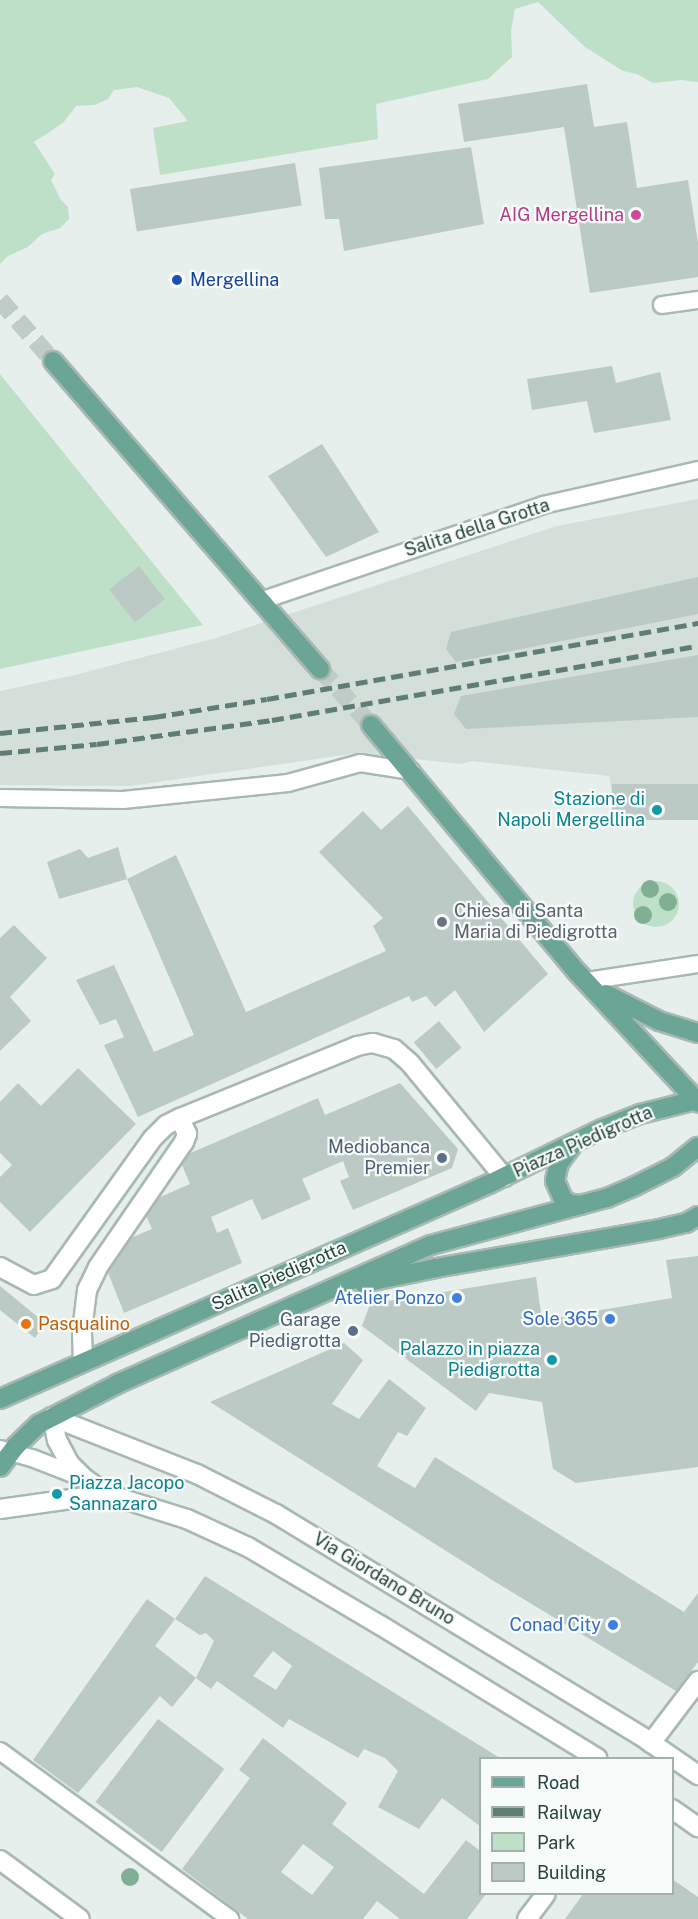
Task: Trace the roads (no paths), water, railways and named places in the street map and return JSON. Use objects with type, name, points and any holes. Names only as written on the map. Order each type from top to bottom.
[{"type":"main road","points":[[53,361],[320,669]]},
{"type":"main road","points":[[370,725],[582,976],[697,1100]]},
{"type":"main road","points":[[582,976],[633,1009],[669,1025],[698,1033]]},
{"type":"main road","name":"Piazza Piedigrotta","points":[[504,1177],[640,1114],[697,1100]]},
{"type":"main road","points":[[574,1143],[559,1162],[554,1177],[560,1197],[570,1204],[581,1205]]},
{"type":"main road","name":"Salita Piedigrotta","points":[[52,1417],[71,1406],[315,1295],[444,1240],[607,1198],[655,1178],[683,1161],[698,1147]]},
{"type":"main road","name":"Salita Piedigrotta","points":[[0,1399],[504,1177]]},
{"type":"main road","name":"Salita Piedigrotta","points":[[315,1295],[405,1274],[659,1229],[686,1222],[698,1216]]},
{"type":"main road","points":[[4,1456],[30,1431],[52,1417]]},
{"type":"street","points":[[0,1267],[34,1285],[52,1279],[153,1138],[166,1125],[357,1046],[373,1043],[385,1045],[411,1063],[504,1177]]},
{"type":"street","points":[[83,1362],[82,1331],[87,1290],[98,1267],[184,1142],[187,1134],[180,1118]]},
{"type":"street","points":[[52,1417],[60,1448],[69,1463],[84,1479],[107,1494],[187,1519],[248,1547],[595,1757]]},
{"type":"street","name":"Via Giordano Bruno","points":[[52,1417],[197,1474],[266,1508],[672,1757]]},
{"type":"street","points":[[0,1509],[107,1494]]},
{"type":"street","points":[[651,1743],[698,1681]]},
{"type":"street","name":"Via Giordano Bruno","points":[[674,1759],[698,1775]]},
{"type":"street","points":[[674,1810],[698,1827]]},
{"type":"street","points":[[0,1860],[80,1919]]},
{"type":"street","points":[[527,1919],[545,1895]]},
{"type":"lane","points":[[662,306],[698,300]]},
{"type":"lane","name":"Salita della Grotta","points":[[260,601],[543,505],[698,470]]},
{"type":"lane","points":[[0,798],[123,800],[288,783],[360,763],[411,771]]},
{"type":"lane","points":[[582,976],[698,964]]},
{"type":"lane","points":[[4,1456],[84,1479]]},
{"type":"lane","points":[[0,1751],[230,1919]]},
{"type":"tunnel","points":[[0,300],[53,361]]},
{"type":"tunnel","points":[[320,669],[371,725]]},
{"type":"railway","points":[[0,733],[154,717],[698,623]]},
{"type":"railway","points":[[0,753],[97,744],[272,720],[698,646]]},
{"type":"place","name":"AIG Mergellina","points":[[636,215]]},
{"type":"place","name":"Mergellina","points":[[177,280]]},
{"type":"place","name":"Stazione di Napoli Mergellina","points":[[657,810]]},
{"type":"place","name":"Chiesa di Santa Maria di Piedigrotta","points":[[442,922]]},
{"type":"place","name":"Mediobanca Premier","points":[[442,1158]]},
{"type":"place","name":"Atelier Ponzo","points":[[457,1298]]},
{"type":"place","name":"Sole 365","points":[[610,1319]]},
{"type":"place","name":"Pasqualino","points":[[26,1324]]},
{"type":"place","name":"Garage Piedigrotta","points":[[353,1331]]},
{"type":"place","name":"Palazzo in piazza Piedigrotta","points":[[552,1360]]},
{"type":"place","name":"Piazza Jacopo Sannazaro","points":[[57,1494]]},
{"type":"place","name":"Conad City","points":[[613,1625]]}]
